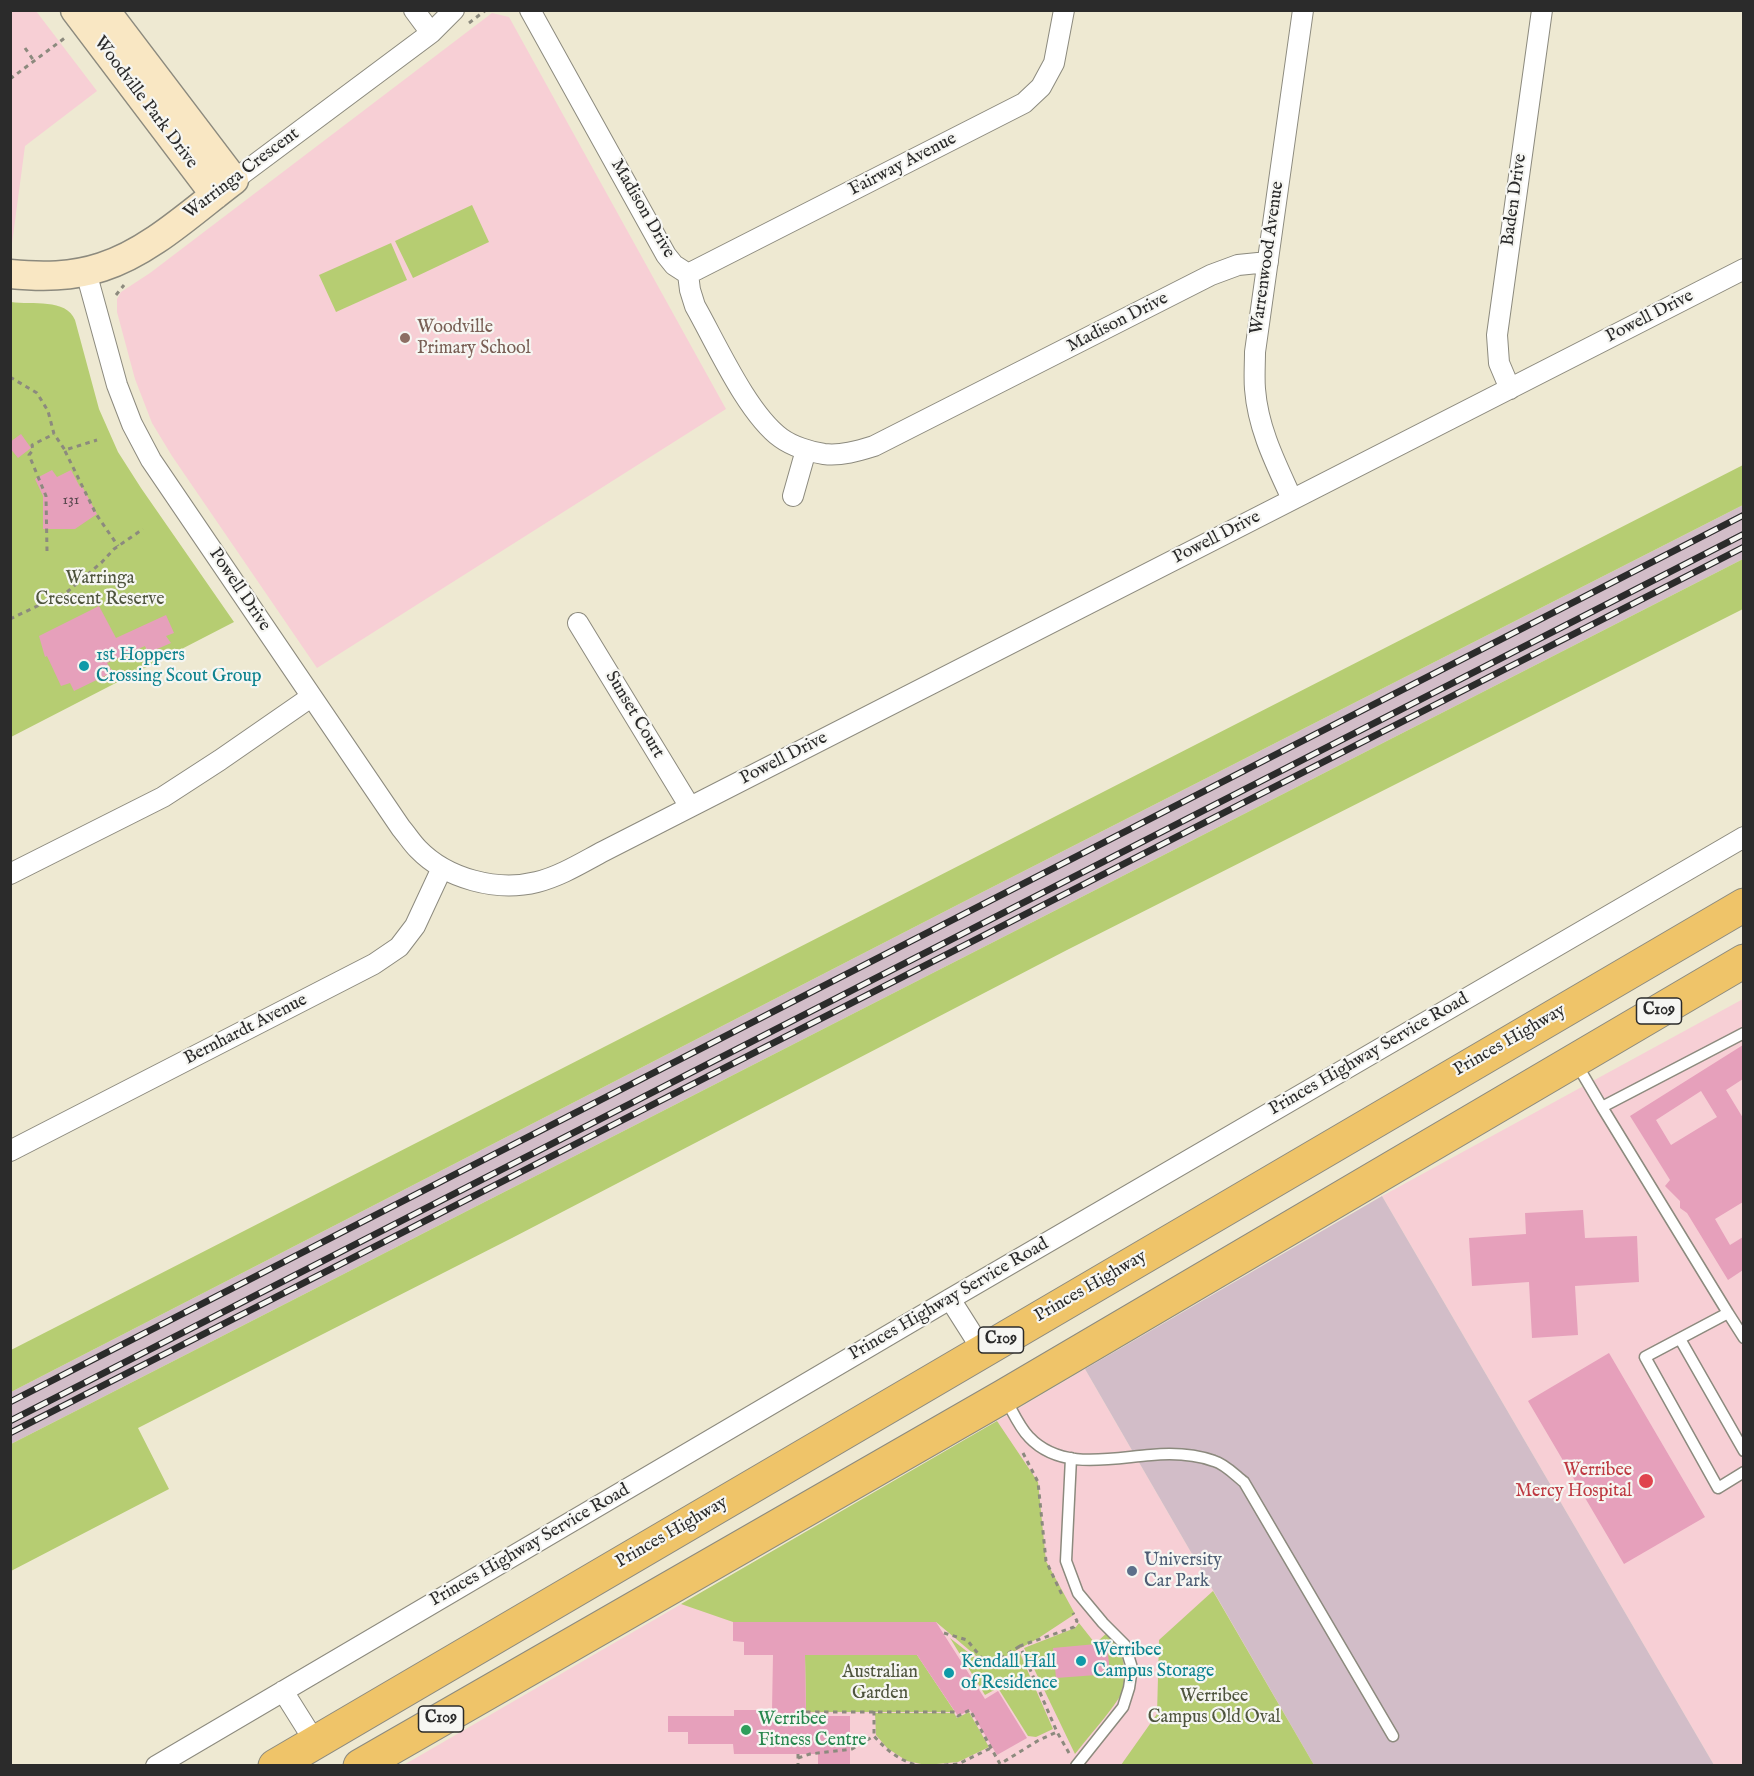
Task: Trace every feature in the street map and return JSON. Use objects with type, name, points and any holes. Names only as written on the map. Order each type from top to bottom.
[{"type":"highway","name":"Princes Highway","points":[[275,1766],[322,1754],[983,1351],[1738,920]]},
{"type":"highway","name":"C109","points":[[360,1766],[392,1754],[1743,961]]},
{"type":"highway","points":[[983,1351],[1004,1396]]},
{"type":"street","points":[[414,10],[431,33]]},
{"type":"street","name":"Madison Drive","points":[[530,10],[666,255],[674,265],[688,274],[695,306],[746,396],[766,424],[782,439],[806,450],[825,454],[849,453],[874,446],[1211,275],[1238,265],[1268,262]]},
{"type":"street","name":"Fairway Avenue","points":[[688,274],[1024,103],[1041,87],[1054,63],[1064,10]]},
{"type":"street","name":"Warrenwood Avenue","points":[[1292,499],[1272,456],[1261,424],[1255,388],[1255,352],[1303,10]]},
{"type":"street","name":"Baden Drive","points":[[1510,388],[1499,363],[1497,335],[1542,10]]},
{"type":"street","name":"Warringa Crescent","points":[[10,273],[60,276],[86,272],[123,259],[151,242],[224,188],[431,33],[454,12]]},
{"type":"street","name":"Woodville Park Drive","points":[[88,15],[224,188]]},
{"type":"street","name":"Powell Drive","points":[[86,272],[117,386],[132,424],[151,460],[401,828],[419,850],[442,868],[489,884],[513,885],[537,882],[559,874],[1743,269]]},
{"type":"street","points":[[793,496],[806,450]]},
{"type":"street","name":"Sunset Court","points":[[578,623],[690,807]]},
{"type":"street","points":[[10,874],[163,796],[311,697]]},
{"type":"street","name":"Princes Highway Service Road","points":[[156,1766],[950,1299],[1743,837]]},
{"type":"street","name":"Bernhardt Avenue","points":[[10,1151],[374,964],[399,947],[415,926],[442,868]]},
{"type":"street","points":[[950,1299],[983,1351]]},
{"type":"street","points":[[283,1691],[322,1754]]},
{"type":"lane","points":[[1602,1107],[1743,1033]]},
{"type":"lane","points":[[1574,1061],[1743,1338]]},
{"type":"lane","points":[[1728,1313],[1645,1358],[1718,1488],[1743,1472]]},
{"type":"lane","points":[[1680,1339],[1743,1451]]},
{"type":"lane","points":[[1004,1396],[1029,1437],[1050,1452],[1071,1458],[1094,1460],[1151,1455],[1185,1455],[1217,1461],[1244,1482],[1394,1737]]},
{"type":"lane","points":[[1071,1458],[1066,1562],[1078,1593],[1125,1645],[1132,1668],[1123,1707],[1076,1765]]},
{"type":"path","points":[[10,78],[62,39],[88,15]]},
{"type":"path","points":[[25,48],[34,61]]},
{"type":"path","points":[[10,377],[37,393],[48,411],[54,434],[65,450],[96,514],[118,546]]},
{"type":"path","points":[[47,551],[46,496],[29,455],[33,450],[32,445],[54,434]]},
{"type":"path","points":[[65,450],[97,440]]},
{"type":"path","points":[[10,619],[67,592],[118,546],[143,529]]},
{"type":"path","points":[[1022,1449],[1038,1482],[1046,1561],[1065,1601]]},
{"type":"path","points":[[944,1633],[968,1640],[988,1666],[1020,1646],[1074,1627],[1077,1621],[1070,1608]]},
{"type":"path","points":[[1020,1646],[1057,1732],[1076,1765]]},
{"type":"path","points":[[806,1712],[955,1712],[958,1716],[970,1710],[1000,1764],[1039,1740],[1057,1732]]},
{"type":"path","points":[[874,1711],[874,1736],[886,1750],[907,1763],[920,1766]]},
{"type":"path","points":[[798,1766],[798,1756],[852,1749],[874,1736]]},
{"type":"path","points":[[935,1766],[958,1764],[991,1748]]},
{"type":"shaded area","points":[[11,10],[36,11],[97,91],[25,146],[11,251]]},
{"type":"shaded area","name":"Woodville Primary School","points":[[492,13],[509,17],[726,409],[317,668],[172,456],[152,423],[135,379],[117,312],[117,299],[121,292],[150,273]]},
{"type":"shaded area","points":[[1743,505],[1743,559],[11,1444],[11,1392],[967,900]]},
{"type":"shaded area","name":"Werribee Mercy Hospital","points":[[1743,999],[1743,1765],[1714,1765],[1382,1196]]},
{"type":"shaded area","points":[[1382,1196],[1714,1765],[1314,1765],[1085,1369]]},
{"type":"shaded area","points":[[1085,1369],[1314,1765],[402,1766],[997,1421]]},
{"type":"green space","points":[[472,205],[489,242],[413,278],[395,241]]},
{"type":"green space","points":[[391,243],[407,280],[336,312],[319,275]]},
{"type":"green space","name":"Warringa Crescent Reserve","points":[[11,302],[56,305],[71,313],[75,320],[99,409],[118,452],[234,622],[11,737]]},
{"type":"green space","points":[[1743,465],[1743,505],[967,900],[11,1392],[11,1350]]},
{"type":"green space","points":[[1743,559],[1743,609],[1067,950],[512,1238],[138,1428],[169,1489],[11,1571],[11,1444]]},
{"type":"green space","points":[[997,1421],[1038,1482],[1046,1561],[1075,1614],[1037,1639],[988,1666],[936,1622],[733,1622],[681,1604]]},
{"type":"green space","name":"Werribee Campus Old Oval","points":[[1213,1591],[1314,1765],[1121,1765],[1157,1714],[1159,1640]]},
{"type":"green space","points":[[1079,1623],[1094,1642],[1110,1630],[1118,1645],[1125,1672],[1123,1690],[1119,1698],[1075,1754],[1024,1648],[1075,1628]]},
{"type":"green space","points":[[950,1638],[988,1668],[1019,1651],[1053,1729],[1036,1737],[1028,1736],[998,1688],[985,1695]]},
{"type":"green space","name":"Australian Garden","points":[[805,1655],[917,1655],[955,1712],[806,1712]]},
{"type":"green space","points":[[969,1712],[989,1747],[958,1762],[926,1765],[907,1761],[887,1748],[876,1735],[875,1713],[954,1713],[957,1718]]},
{"type":"building","points":[[21,434],[31,448],[18,458],[10,448],[10,442]]},
{"type":"building","points":[[52,470],[57,477],[71,470],[97,514],[75,529],[43,529],[43,496],[35,479]]},
{"type":"building","points":[[99,606],[116,638],[166,615],[174,633],[166,636],[171,643],[148,653],[145,646],[107,663],[113,672],[74,691],[70,683],[61,686],[47,656],[45,657],[39,636]]},
{"type":"building","points":[[1743,1045],[1743,1079],[1726,1090],[1743,1118],[1743,1202],[1715,1219],[1730,1245],[1743,1237],[1743,1270],[1728,1280],[1687,1213],[1680,1208],[1680,1201],[1665,1186],[1670,1180],[1630,1116]],"holes":[[[1701,1091],[1717,1117],[1671,1145],[1656,1120]]]},
{"type":"building","points":[[1583,1210],[1585,1238],[1637,1236],[1639,1282],[1575,1286],[1578,1335],[1532,1338],[1529,1282],[1472,1286],[1469,1238],[1526,1234],[1525,1213]]},
{"type":"building","points":[[1609,1353],[1705,1517],[1624,1564],[1528,1401]]},
{"type":"building","name":"Kendall Hall of Residence","points":[[733,1622],[936,1622],[985,1699],[998,1691],[1027,1738],[997,1755],[970,1710],[958,1716],[917,1655],[805,1655],[806,1716],[850,1716],[850,1766],[818,1766],[818,1754],[734,1754],[733,1744],[688,1744],[688,1732],[668,1732],[668,1716],[734,1716],[734,1710],[772,1710],[773,1655],[744,1655],[744,1642],[733,1641]]},
{"type":"building","name":"Werribee Campus Storage","points":[[1107,1643],[1110,1674],[1056,1678],[1053,1648]]},
{"type":"railway","points":[[10,1402],[1744,515]]},
{"type":"railway","points":[[10,1421],[1744,534]]},
{"type":"railway","points":[[10,1433],[1744,547]]},
{"type":"place","name":"Woodville Primary School","points":[[405,338]]},
{"type":"place","name":"1st Hoppers Crossing Scout Group","points":[[84,666]]},
{"type":"place","name":"Werribee Mercy Hospital","points":[[1646,1481]]},
{"type":"place","name":"University Car Park","points":[[1132,1571]]},
{"type":"place","name":"Werribee Campus Storage","points":[[1081,1661]]},
{"type":"place","name":"Kendall Hall of Residence","points":[[949,1673]]},
{"type":"place","name":"Werribee Fitness Centre","points":[[746,1730]]}]
